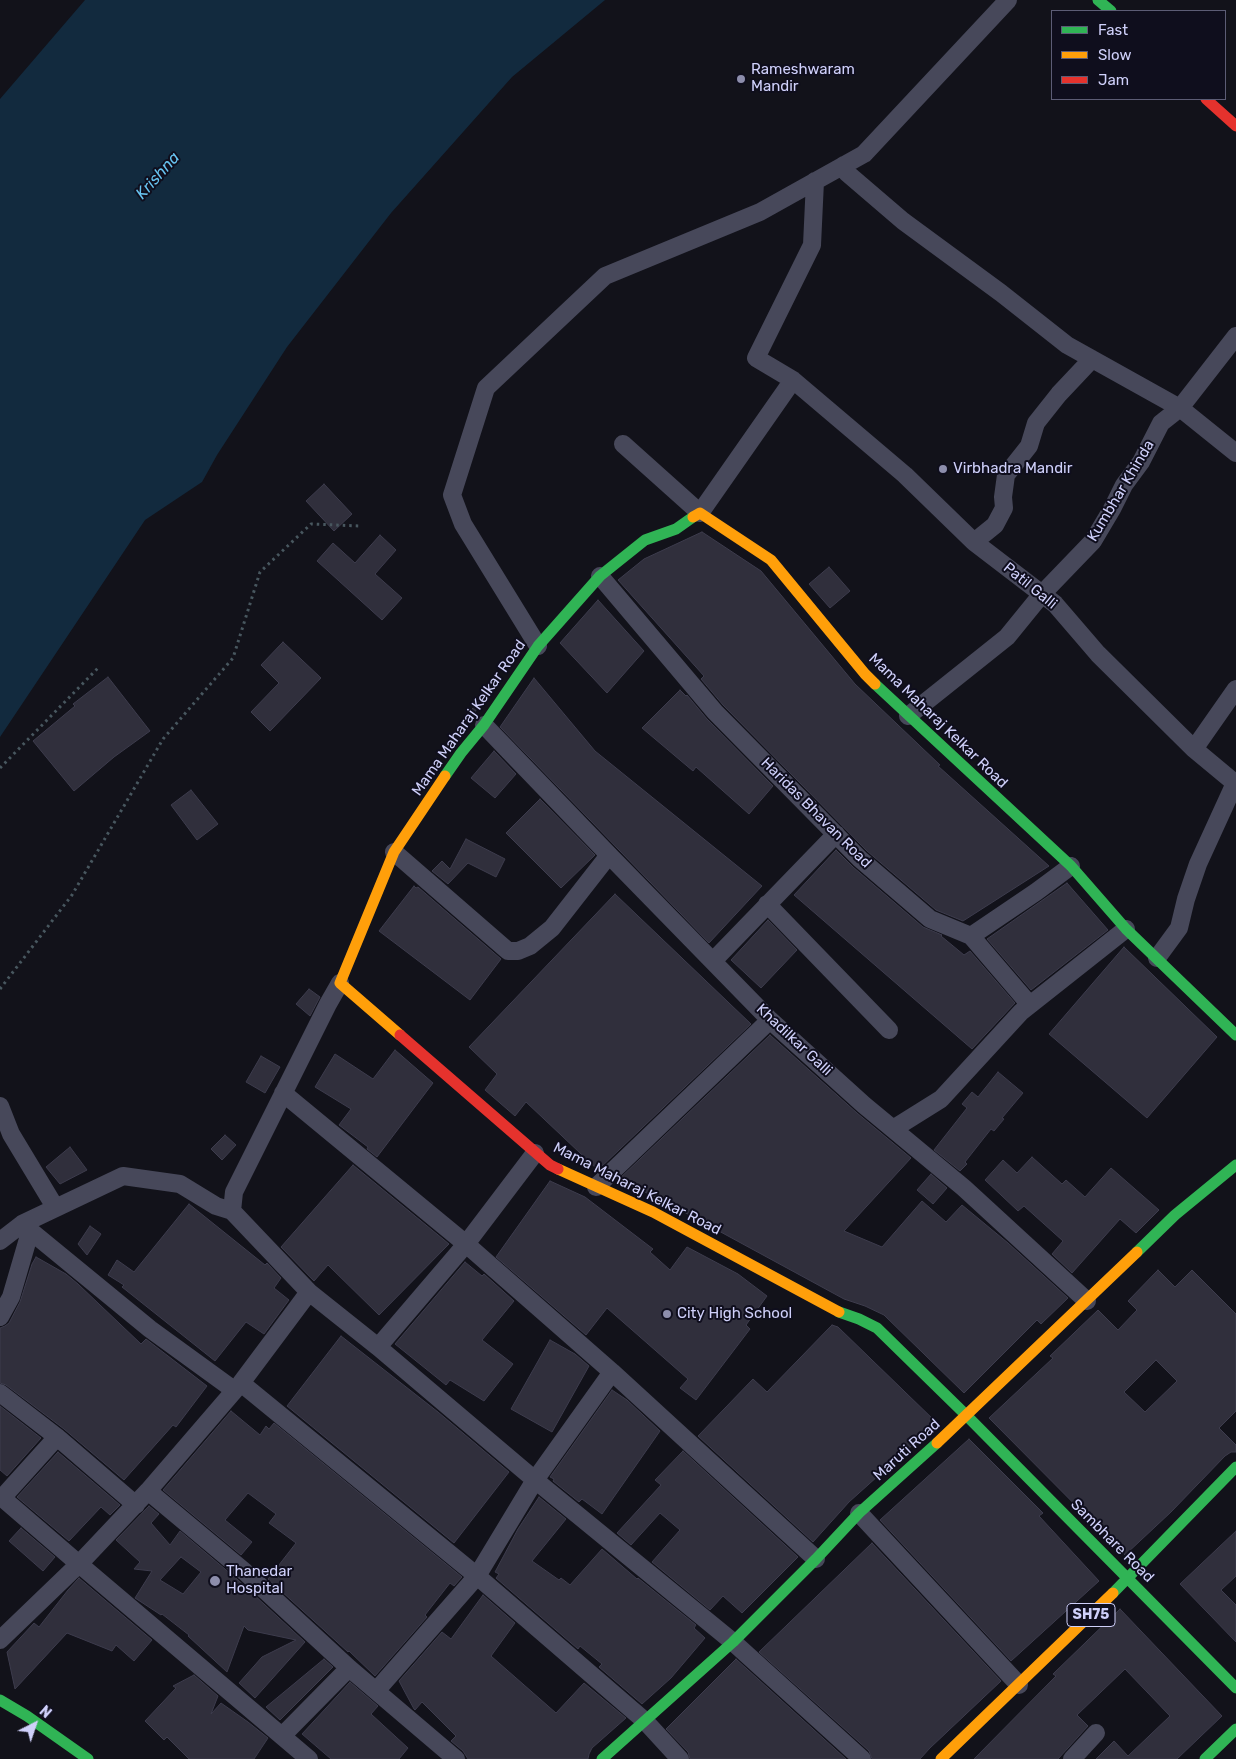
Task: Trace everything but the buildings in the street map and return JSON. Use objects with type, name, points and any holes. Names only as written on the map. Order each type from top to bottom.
[{"type":"main road","points":[[1098,0],[1109,10]]},
{"type":"main road","points":[[1207,100],[1236,126]]},
{"type":"main road","name":"Mama Maharaj Kelkar Road","points":[[967,1416],[878,1328],[859,1318],[838,1312],[653,1212],[558,1169],[535,1153],[340,983],[394,852],[461,753],[484,725],[538,646],[600,576],[645,540],[676,529],[700,513],[771,560],[865,674],[1071,866],[1126,929],[1236,1035]]},
{"type":"main road","name":"Maruti Road","points":[[602,1759],[733,1642],[859,1513],[967,1416],[1175,1216],[1236,1165]]},
{"type":"main road","name":"Sambhare Road","points":[[967,1416],[1236,1688]]},
{"type":"main road","name":"SH75","points":[[941,1759],[1128,1578],[1236,1467]]},
{"type":"main road","points":[[0,1700],[27,1716],[88,1759]]},
{"type":"main road","points":[[1205,1759],[1236,1729]]},
{"type":"street","points":[[538,646],[463,524],[452,495],[486,388],[606,276],[760,212],[864,154],[1008,0]]},
{"type":"street","points":[[844,165],[848,173],[903,220],[1001,292],[1067,345],[1180,408],[1236,453]]},
{"type":"street","name":"Patil Galli","points":[[815,181],[812,245],[756,358],[793,380],[904,475],[974,542],[1055,604],[1098,654],[1194,749],[1235,784],[1198,864],[1186,899],[1179,928],[1157,958]]},
{"type":"street","name":"Kumbhar Khinda","points":[[908,716],[1007,637],[1042,594],[1093,541],[1124,485],[1141,462],[1161,423],[1180,408],[1236,336]]},
{"type":"street","points":[[974,542],[995,525],[1004,508],[1003,497],[1006,475],[1029,446],[1036,423],[1059,394],[1092,359]]},
{"type":"street","points":[[623,444],[700,513],[793,380]]},
{"type":"street","name":"Haridas Bhavan Road","points":[[600,576],[715,712],[860,859],[930,920],[970,936]]},
{"type":"street","points":[[1194,749],[1236,689]]},
{"type":"street","name":"Khadilkar Galli","points":[[484,725],[770,1020],[864,1105],[964,1188],[1087,1301]]},
{"type":"street","points":[[713,961],[836,834]]},
{"type":"street","points":[[394,852],[508,951],[518,951],[530,946],[552,928],[609,855]]},
{"type":"street","points":[[1030,1006],[970,936],[1071,866]]},
{"type":"street","points":[[767,904],[889,1030]]},
{"type":"street","points":[[893,1129],[942,1099],[1022,1012],[1126,929]]},
{"type":"street","points":[[232,1211],[234,1192],[340,983]]},
{"type":"street","points":[[596,1187],[770,1020]]},
{"type":"street","points":[[283,1093],[466,1244],[612,1372],[816,1559]]},
{"type":"street","points":[[0,1106],[11,1134],[55,1207]]},
{"type":"street","points":[[378,1347],[466,1244],[535,1153]]},
{"type":"street","points":[[0,1241],[26,1228],[55,1207],[123,1176],[180,1184],[216,1206],[232,1211],[309,1292],[378,1347],[535,1480],[733,1642],[862,1759]]},
{"type":"street","points":[[0,1317],[11,1297],[26,1228]]},
{"type":"street","points":[[26,1228],[150,1329],[237,1386],[477,1576],[645,1721],[680,1759]]},
{"type":"street","points":[[0,1640],[79,1564],[136,1505],[237,1386],[309,1292]]},
{"type":"street","points":[[376,1691],[477,1576],[535,1480],[612,1372]]},
{"type":"street","points":[[0,1393],[56,1437],[136,1505]]},
{"type":"street","points":[[56,1437],[1,1497],[309,1759]]},
{"type":"street","points":[[148,1491],[245,1572],[349,1668],[456,1759]]},
{"type":"street","points":[[859,1513],[1019,1685]]},
{"type":"street","points":[[282,1736],[349,1668]]},
{"type":"street","points":[[1072,1759],[1096,1733]]},
{"type":"path","points":[[0,989],[72,895],[163,739],[233,658],[260,572],[310,524],[360,526]]},
{"type":"path","points":[[0,768],[98,667]]},
{"type":"water","name":"Krishna","points":[[85,0],[605,0],[512,77],[391,213],[287,347],[217,455],[202,482],[145,520],[0,737],[0,99]]},
{"type":"traffic: fast","points":[[1098,0],[1110,10]]},
{"type":"traffic: fast","points":[[445,776],[484,725],[538,646],[600,576],[645,540],[676,529],[693,517]]},
{"type":"traffic: fast","points":[[875,684],[1071,866],[1126,929],[1236,1035]]},
{"type":"traffic: fast","points":[[1137,1252],[1175,1215],[1236,1165]]},
{"type":"traffic: fast","points":[[839,1312],[877,1328],[967,1416],[1236,1688]]},
{"type":"traffic: fast","points":[[602,1759],[733,1642],[859,1513],[937,1443]]},
{"type":"traffic: fast","points":[[1113,1593],[1236,1467]]},
{"type":"traffic: fast","points":[[0,1700],[27,1716],[88,1759]]},
{"type":"traffic: fast","points":[[1205,1759],[1236,1729]]},
{"type":"traffic: slow","points":[[693,517],[700,513],[771,560],[875,684]]},
{"type":"traffic: slow","points":[[400,1035],[340,983],[394,852],[445,776]]},
{"type":"traffic: slow","points":[[558,1169],[653,1212],[839,1312]]},
{"type":"traffic: slow","points":[[937,1443],[1137,1252]]},
{"type":"traffic: slow","points":[[941,1759],[1113,1593]]},
{"type":"traffic: jam","points":[[1207,100],[1236,126]]},
{"type":"traffic: jam","points":[[400,1035],[550,1165],[558,1169]]},
{"type":"place","name":"Rameshwaram Mandir","points":[[741,79]]},
{"type":"place","name":"Virbhadra Mandir","points":[[943,469]]},
{"type":"place","name":"City High School","points":[[667,1314]]},
{"type":"place","name":"Thanedar Hospital","points":[[215,1581]]}]
